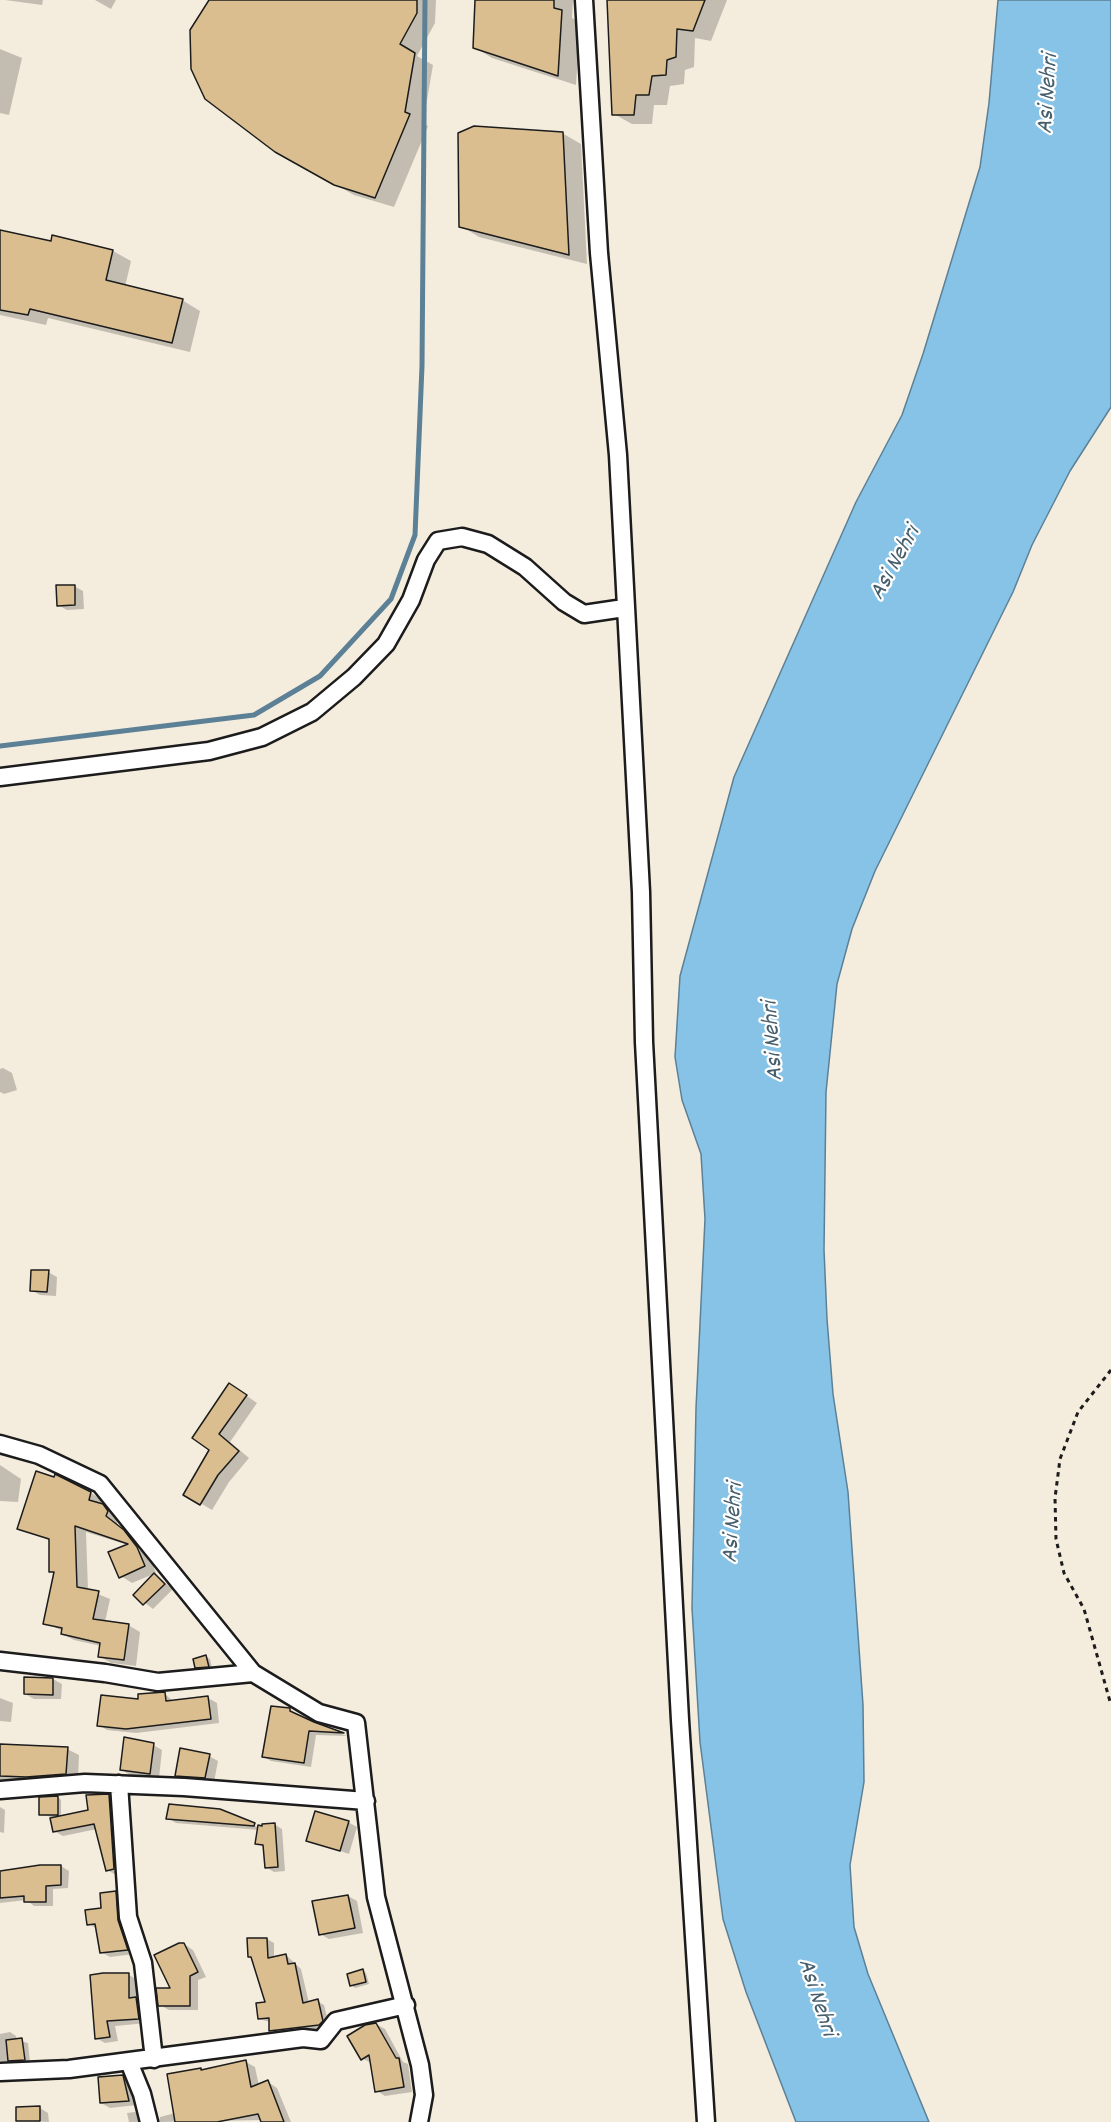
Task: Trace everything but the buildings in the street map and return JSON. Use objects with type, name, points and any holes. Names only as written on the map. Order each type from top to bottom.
[{"type":"street","points":[[584,0],[598,253],[618,455],[624,608],[641,892],[644,1042],[680,1720],[706,2122]]},
{"type":"street","points":[[0,777],[209,751],[262,737],[312,712],[354,677],[386,644],[411,600],[426,560],[438,541],[462,537],[488,544],[525,567],[564,602],[584,614],[624,608]]},
{"type":"street","points":[[0,1444],[39,1455],[100,1484],[252,1673],[319,1713],[356,1723],[376,1897],[393,1972],[406,2005],[424,2095],[419,2122]]},
{"type":"street","points":[[0,1661],[105,1673],[158,1682],[252,1673]]},
{"type":"street","points":[[0,1790],[85,1783],[119,1784],[366,1801]]},
{"type":"street","points":[[119,1784],[128,1917],[143,1963],[154,2059]]},
{"type":"street","points":[[0,2072],[69,2069],[303,2038],[321,2040],[336,2021],[406,2005]]},
{"type":"street","points":[[129,2062],[142,2094],[149,2122]]},
{"type":"path","points":[[1111,1370],[1078,1412],[1060,1459],[1055,1498],[1056,1539],[1064,1573],[1084,1609],[1111,1705]]},
{"type":"water","name":"Asi Nehri","points":[[998,0],[1111,0],[1111,407],[1070,471],[1032,545],[1013,592],[875,871],[852,929],[837,984],[826,1092],[824,1250],[833,1394],[848,1492],[863,1705],[864,1782],[850,1865],[854,1927],[868,1974],[929,2122],[796,2122],[746,1992],[723,1919],[700,1742],[692,1608],[696,1408],[705,1219],[701,1154],[682,1100],[675,1057],[680,976],[734,777],[856,502],[902,415],[923,354],[980,167],[989,103]]},
{"type":"waterway","points":[[0,746],[254,715],[320,676],[391,599],[415,535],[422,366],[425,0]]}]
